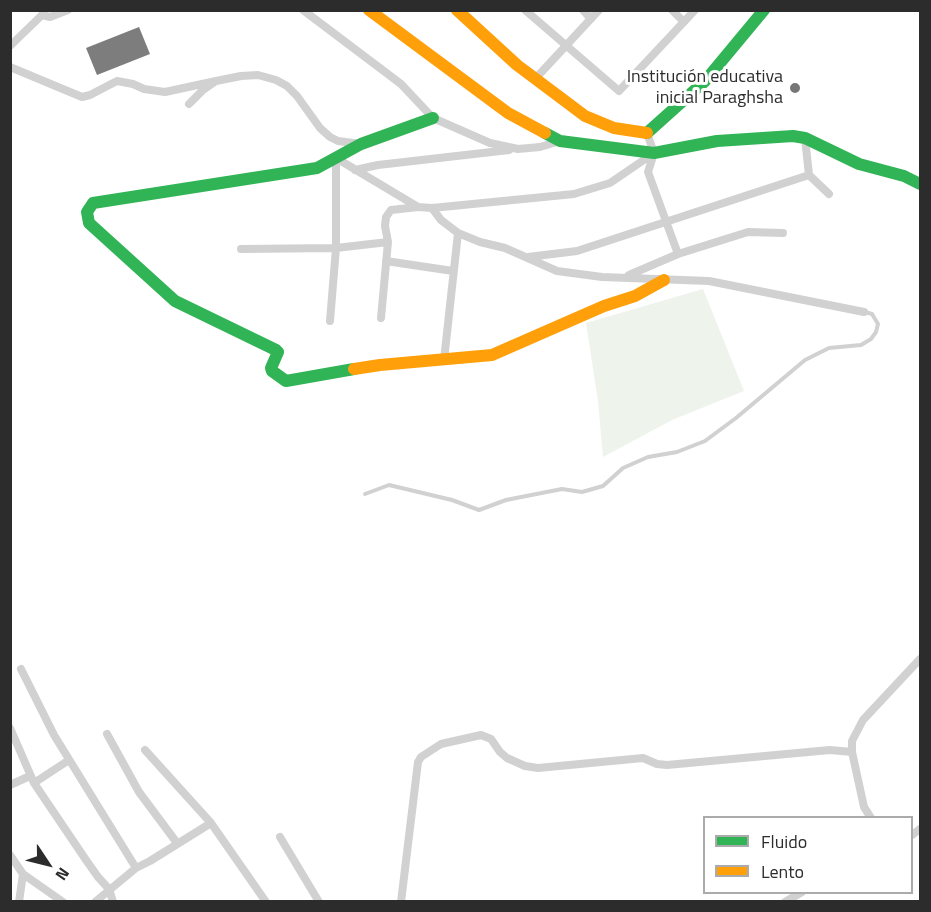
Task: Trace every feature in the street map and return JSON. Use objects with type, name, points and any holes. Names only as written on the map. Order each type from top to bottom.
[{"type":"street","points":[[10,46],[41,13],[50,17],[68,10]]},
{"type":"street","points":[[303,10],[401,84],[434,118],[490,143],[518,149]]},
{"type":"street","points":[[369,10],[508,113],[560,141],[654,153],[717,141],[780,136],[805,138],[859,164],[904,176],[921,184]]},
{"type":"street","points":[[457,10],[477,30],[585,116],[626,131],[647,133],[705,81],[764,10]]},
{"type":"street","points":[[525,10],[619,91],[695,10]]},
{"type":"street","points":[[583,10],[591,19]]},
{"type":"street","points":[[536,78],[599,10]]},
{"type":"street","points":[[672,10],[684,22]]},
{"type":"street","points":[[10,67],[82,97],[117,81],[165,92],[241,76],[258,75],[287,86],[320,128],[330,137],[338,141],[361,144]]},
{"type":"street","points":[[189,104],[202,90],[216,81]]},
{"type":"street","points":[[434,118],[361,144],[317,168],[93,203],[87,212],[89,224],[175,301],[276,350],[278,352],[271,368],[286,381],[380,365],[492,355],[604,306],[635,296],[664,280]]},
{"type":"street","points":[[647,133],[654,153],[647,169],[678,254]]},
{"type":"street","points":[[805,138],[809,175],[829,194]]},
{"type":"street","points":[[355,170],[378,165],[540,147],[560,141]]},
{"type":"street","points":[[381,318],[388,242],[385,226],[386,217],[391,210],[574,194],[610,183],[654,153]]},
{"type":"street","points":[[336,158],[418,207]]},
{"type":"street","points":[[330,321],[336,248],[336,158]]},
{"type":"street","points":[[528,256],[577,251],[809,175]]},
{"type":"street","points":[[432,208],[441,220],[458,233],[528,256],[557,271],[602,277],[709,282],[864,312]]},
{"type":"street","points":[[625,277],[678,254],[748,232],[783,233]]},
{"type":"street","points":[[444,360],[458,233]]},
{"type":"street","points":[[241,249],[336,248],[388,242]]},
{"type":"street","points":[[386,261],[453,271]]},
{"type":"street","points":[[870,816],[864,807],[852,752],[855,732],[862,720],[921,659]]},
{"type":"street","points":[[21,669],[69,760],[136,868]]},
{"type":"street","points":[[10,728],[32,779],[92,869],[109,889],[113,902]]},
{"type":"street","points":[[107,734],[139,792],[177,843]]},
{"type":"street","points":[[401,902],[418,762],[425,753],[441,744],[481,735],[491,739],[500,752],[513,762],[538,768],[643,758],[657,764],[667,765],[830,750],[852,752]]},
{"type":"street","points":[[145,750],[211,824],[266,902]]},
{"type":"street","points":[[10,785],[32,779],[69,760]]},
{"type":"street","points":[[859,816],[864,807]]},
{"type":"street","points":[[94,902],[136,868],[211,824]]},
{"type":"street","points":[[280,837],[318,902]]},
{"type":"street","points":[[10,855],[22,874],[63,902]]},
{"type":"street","points":[[19,902],[22,874]]},
{"type":"street","points":[[785,902],[799,894]]},
{"type":"lane","points":[[365,494],[389,485],[452,500],[479,510],[506,500],[562,489],[582,492],[603,486],[623,468],[648,457],[677,452],[705,441],[805,360],[829,348],[861,345],[871,339],[878,324],[872,314],[864,312]]},
{"type":"shaded area","points":[[703,289],[744,391],[672,420],[603,457],[598,401],[586,323]]},
{"type":"building","points":[[139,27],[150,54],[97,75],[86,48]]},
{"type":"traffic: fast","points":[[647,133],[705,81],[764,10]]},
{"type":"traffic: fast","points":[[354,369],[286,381],[271,368],[278,352],[276,350],[175,301],[89,223],[87,212],[93,203],[317,168],[361,144],[433,118]]},
{"type":"traffic: fast","points":[[545,133],[560,141],[654,153],[717,141],[793,136],[805,138],[859,164],[904,176],[920,184]]},
{"type":"traffic: slow","points":[[369,10],[508,113],[545,133]]},
{"type":"traffic: slow","points":[[457,10],[517,65],[585,116],[614,128],[647,133]]},
{"type":"traffic: slow","points":[[354,369],[492,355],[604,306],[635,296],[664,280]]},
{"type":"place","name":"Institución educativa inicial Paraghsha","points":[[795,88]]}]
